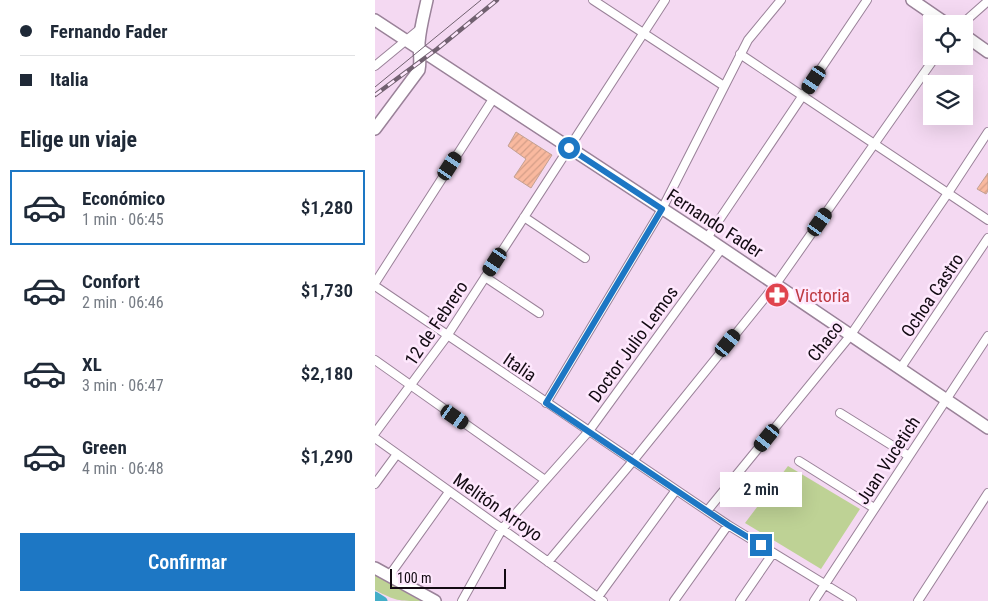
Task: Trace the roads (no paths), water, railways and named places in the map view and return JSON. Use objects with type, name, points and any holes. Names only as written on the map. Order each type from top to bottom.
[{"type":"street","points":[[375,129],[417,74],[420,64],[421,28],[427,0]]},
{"type":"street","points":[[593,0],[724,86]]},
{"type":"street","name":"12 de Febrero","points":[[375,433],[447,336],[665,0]]},
{"type":"street","points":[[546,403],[662,209],[748,40],[781,0]]},
{"type":"street","points":[[707,238],[867,0]]},
{"type":"street","points":[[911,0],[934,15]]},
{"type":"street","points":[[972,15],[988,1]]},
{"type":"street","name":"Fernando Fader","points":[[375,20],[707,238],[988,428]]},
{"type":"street","points":[[375,66],[421,28]]},
{"type":"street","points":[[973,41],[988,52]]},
{"type":"street","points":[[740,54],[988,220]]},
{"type":"street","points":[[548,562],[633,461],[776,284],[930,65]]},
{"type":"street","points":[[375,285],[493,99]]},
{"type":"street","name":"Chaco","points":[[707,511],[850,336],[988,132]]},
{"type":"street","points":[[524,217],[585,258]]},
{"type":"street","name":"Ochoa Castro","points":[[900,369],[988,238]]},
{"type":"street","name":"Doctor Julio Lemos","points":[[462,601],[502,529],[589,431],[722,248]]},
{"type":"street","points":[[485,278],[539,313]]},
{"type":"street","name":"Italia","points":[[375,285],[447,336],[728,525],[852,601]]},
{"type":"street","name":"Juan Vucetich","points":[[814,601],[988,336]]},
{"type":"street","points":[[375,360],[545,480]]},
{"type":"street","points":[[840,412],[909,456]]},
{"type":"street","name":"Melitón Arroyo","points":[[375,438],[601,599]]},
{"type":"street","points":[[375,484],[397,454]]},
{"type":"street","points":[[799,462],[874,508]]},
{"type":"street","points":[[601,599],[676,490]]},
{"type":"street","points":[[389,576],[449,492]]},
{"type":"street","points":[[918,601],[988,493]]},
{"type":"street","points":[[673,601],[728,525]]},
{"type":"street","points":[[740,601],[773,553]]},
{"type":"street","points":[[375,568],[435,601]]},
{"type":"waterway","points":[[375,596],[383,601]]},
{"type":"tram line","points":[[375,87],[481,0]]},
{"type":"railway","points":[[375,95],[437,49],[497,0]]},
{"type":"place","name":"Victoria","points":[[777,295]]}]
